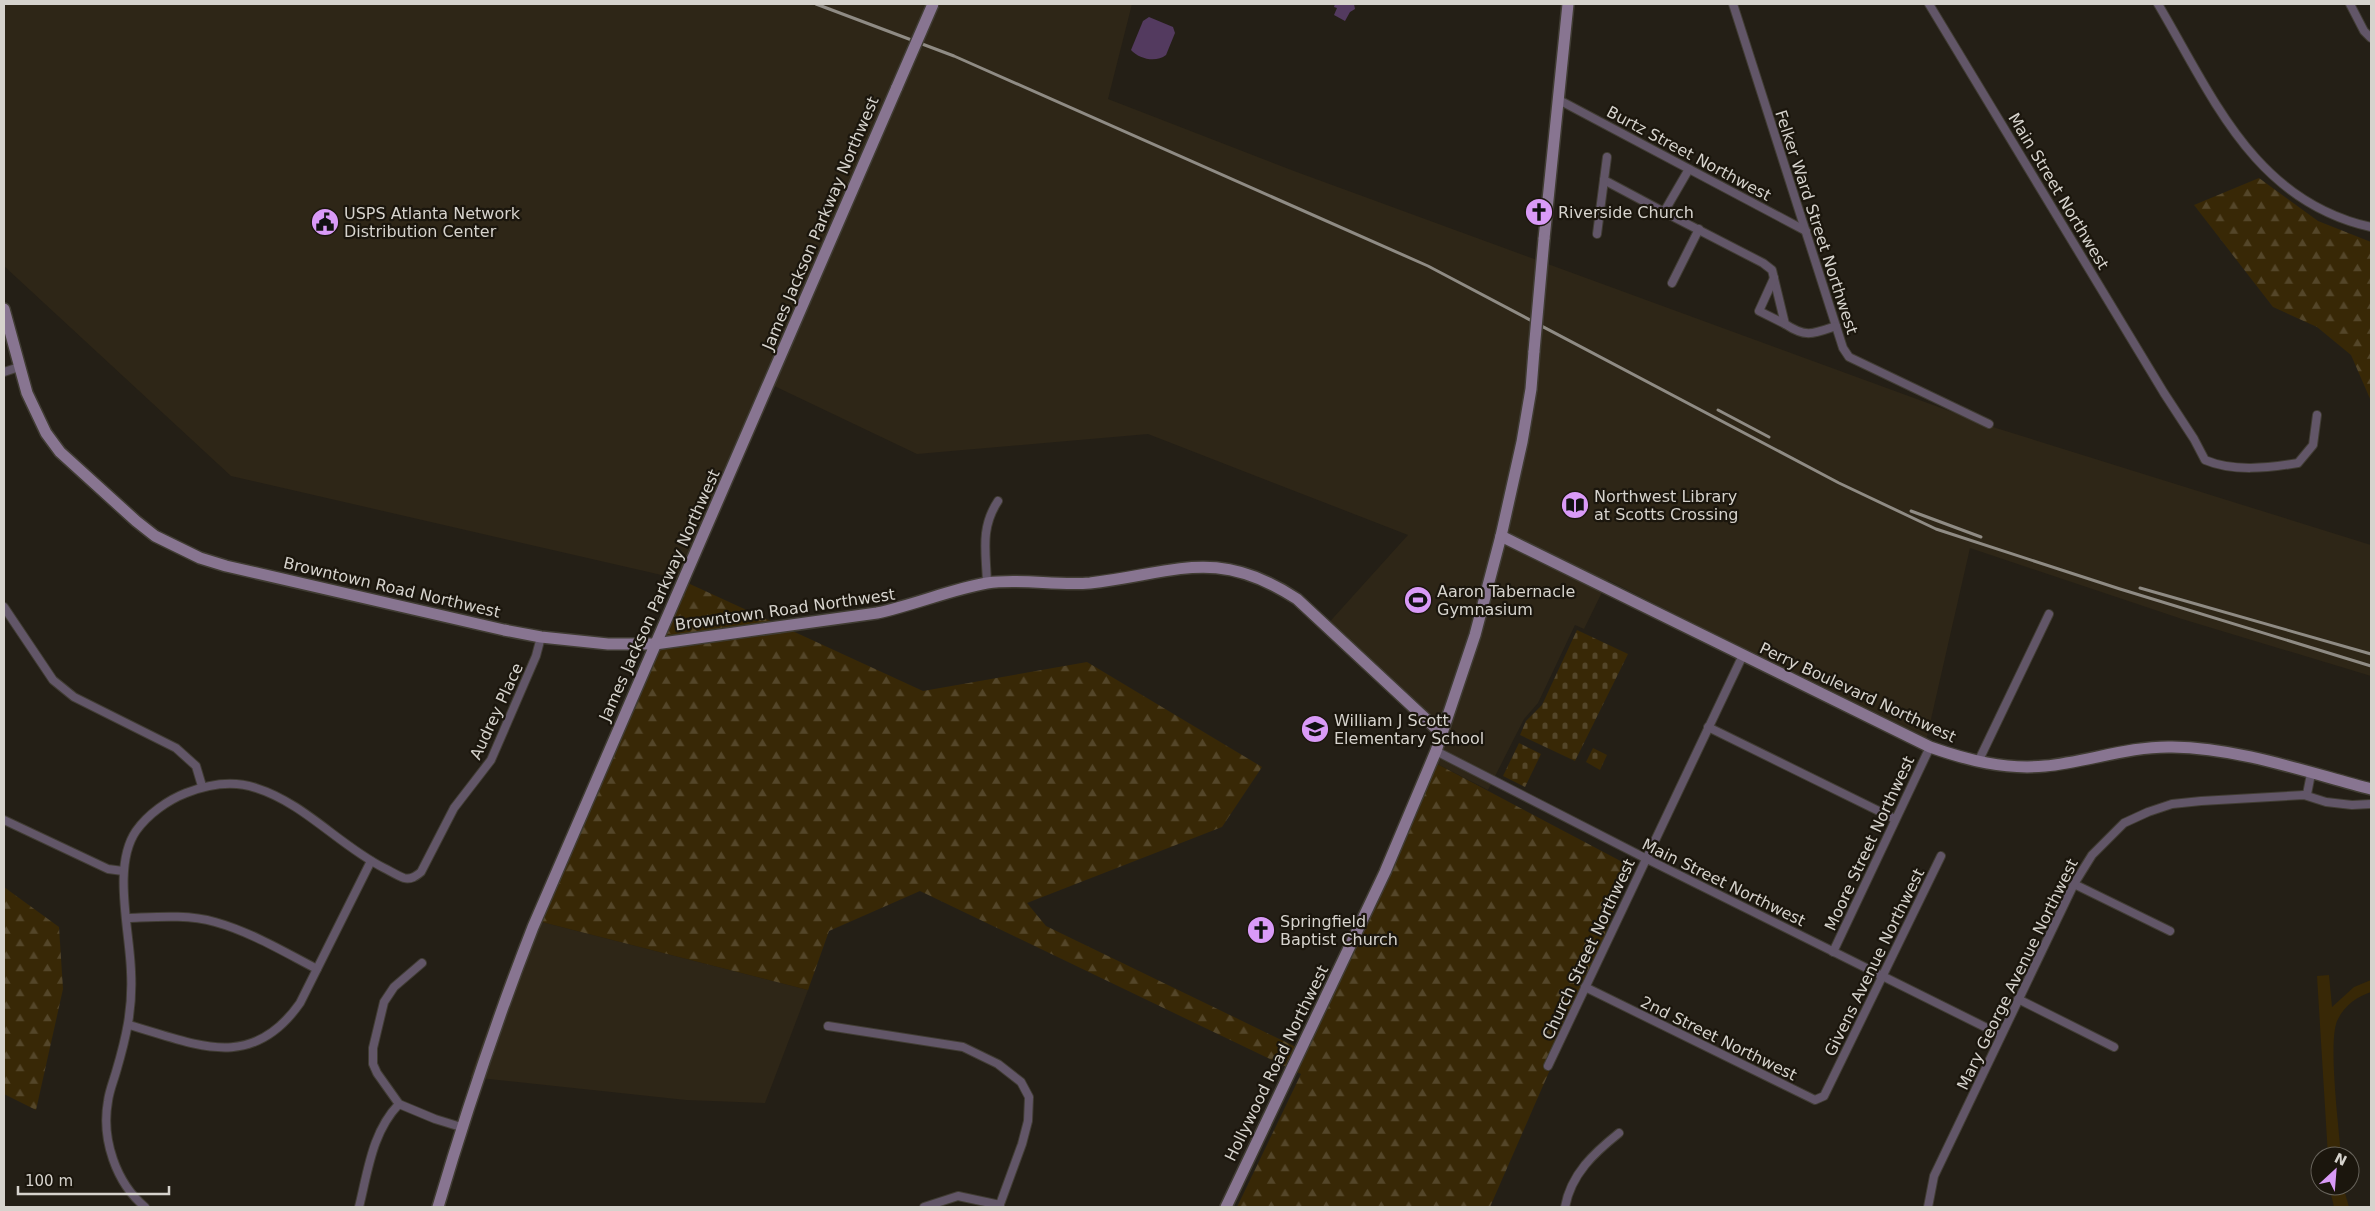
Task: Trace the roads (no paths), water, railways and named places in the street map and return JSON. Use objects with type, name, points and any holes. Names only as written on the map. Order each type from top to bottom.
[{"type":"street","name":"James Jackson Parkway Northwest","points":[[438,1207],[497,1020],[533,927],[933,4]]},
{"type":"street","name":"Hollywood Road Northwest","points":[[1226,1207],[1385,872],[1436,751],[1475,635],[1501,536],[1524,434],[1531,389],[1568,4]]},
{"type":"street","name":"Felker Ward Street Northwest","points":[[1734,4],[1843,348],[1849,357],[1989,424]]},
{"type":"street","name":"Main Street Northwest","points":[[1929,4],[2164,393],[2194,438],[2205,460],[2220,467],[2272,467],[2298,463],[2313,445],[2317,415]]},
{"type":"street","points":[[2158,4],[2235,135],[2256,161],[2281,183],[2317,208],[2371,227]]},
{"type":"street","points":[[2350,4],[2364,31],[2371,38]]},
{"type":"street","name":"Burtz Street Northwest","points":[[1559,100],[1806,231]]},
{"type":"street","points":[[1597,234],[1607,157]]},
{"type":"street","points":[[1664,212],[1689,169]]},
{"type":"street","points":[[1604,180],[1763,263],[1772,270],[1785,324]]},
{"type":"street","points":[[1672,283],[1699,229]]},
{"type":"street","points":[[1774,278],[1758,311],[1796,331],[1810,335],[1836,326]]},
{"type":"street","name":"Browntown Road Northwest","points":[[4,309],[19,367],[34,412],[60,452],[136,521],[176,548],[226,566],[541,637],[608,644],[655,644],[877,614],[987,584],[1088,583],[1195,566],[1222,567],[1248,573],[1275,584],[1298,599],[1442,734]]},
{"type":"street","points":[[4,372],[19,367]]},
{"type":"street","points":[[987,584],[985,529],[990,514],[998,501]]},
{"type":"street","name":"Perry Boulevard Northwest","points":[[1501,536],[1930,747],[1978,762],[2020,767],[2046,766],[2142,748],[2188,747],[2234,754],[2371,789]]},
{"type":"street","points":[[4,607],[53,680],[74,697],[176,748],[196,766],[202,786]]},
{"type":"street","points":[[1978,762],[2048,614]]},
{"type":"street","name":"Audrey Place","points":[[371,862],[405,878],[414,878],[422,872],[454,808],[491,760],[536,656],[541,637]]},
{"type":"street","name":"Church Street Northwest","points":[[1548,1066],[1645,858],[1743,655]]},
{"type":"street","points":[[1708,727],[1895,819]]},
{"type":"street","name":"Moore Street Northwest","points":[[1833,952],[1930,747]]},
{"type":"street","name":"Main Street Northwest","points":[[1436,751],[1645,858],[2001,1034]]},
{"type":"street","points":[[2304,795],[2307,794],[2311,774]]},
{"type":"street","points":[[129,1025],[208,1048],[228,1049],[247,1046],[270,1035],[288,1020],[300,1003],[371,862],[270,793],[237,784],[202,786],[174,798],[144,821],[128,845],[123,871],[132,973],[129,1025],[108,1102],[106,1127],[110,1151],[121,1178],[145,1207]]},
{"type":"street","name":"Mary George Avenue Northwest","points":[[1928,1207],[1934,1176],[2074,884],[2092,855],[2124,823],[2172,804],[2201,801],[2304,795],[2326,802],[2352,805],[2371,804]]},
{"type":"street","points":[[4,820],[108,869],[123,871]]},
{"type":"street","name":"Givens Avenue Northwest","points":[[1831,1080],[1941,856]]},
{"type":"street","points":[[2074,884],[2170,931]]},
{"type":"street","points":[[127,918],[177,916],[214,922],[241,931],[317,968]]},
{"type":"street","points":[[422,962],[394,987],[384,1002],[373,1048],[373,1064],[377,1073],[399,1104],[435,1119],[462,1126]]},
{"type":"street","name":"2nd Street Northwest","points":[[1585,987],[1815,1100],[1824,1096],[1831,1080]]},
{"type":"street","points":[[2018,999],[2114,1047]]},
{"type":"street","points":[[828,1026],[963,1047],[998,1064],[1021,1082],[1029,1097],[1028,1121],[1022,1144],[999,1206],[958,1196],[924,1207]]},
{"type":"street","points":[[359,1207],[378,1133],[386,1118],[399,1104]]},
{"type":"street","points":[[1565,1207],[1574,1182],[1590,1157],[1619,1133]]},
{"type":"railway","points":[[816,4],[954,56],[1428,266],[1839,483],[1936,529],[2120,589],[2371,666]]},
{"type":"railway","points":[[1718,410],[1769,437]]},
{"type":"railway","points":[[1911,511],[1981,537]]},
{"type":"railway","points":[[2140,588],[2371,654]]},
{"type":"place","name":"Riverside Church","points":[[1539,212]]},
{"type":"place","name":"USPS Atlanta Network Distribution Center","points":[[325,222]]},
{"type":"place","name":"Northwest Library at Scotts Crossing","points":[[1575,505]]},
{"type":"place","name":"Aaron Tabernacle Gymnasium","points":[[1418,600]]},
{"type":"place","name":"William J Scott Elementary School","points":[[1315,729]]},
{"type":"place","name":"Springfield Baptist Church","points":[[1261,930]]}]
